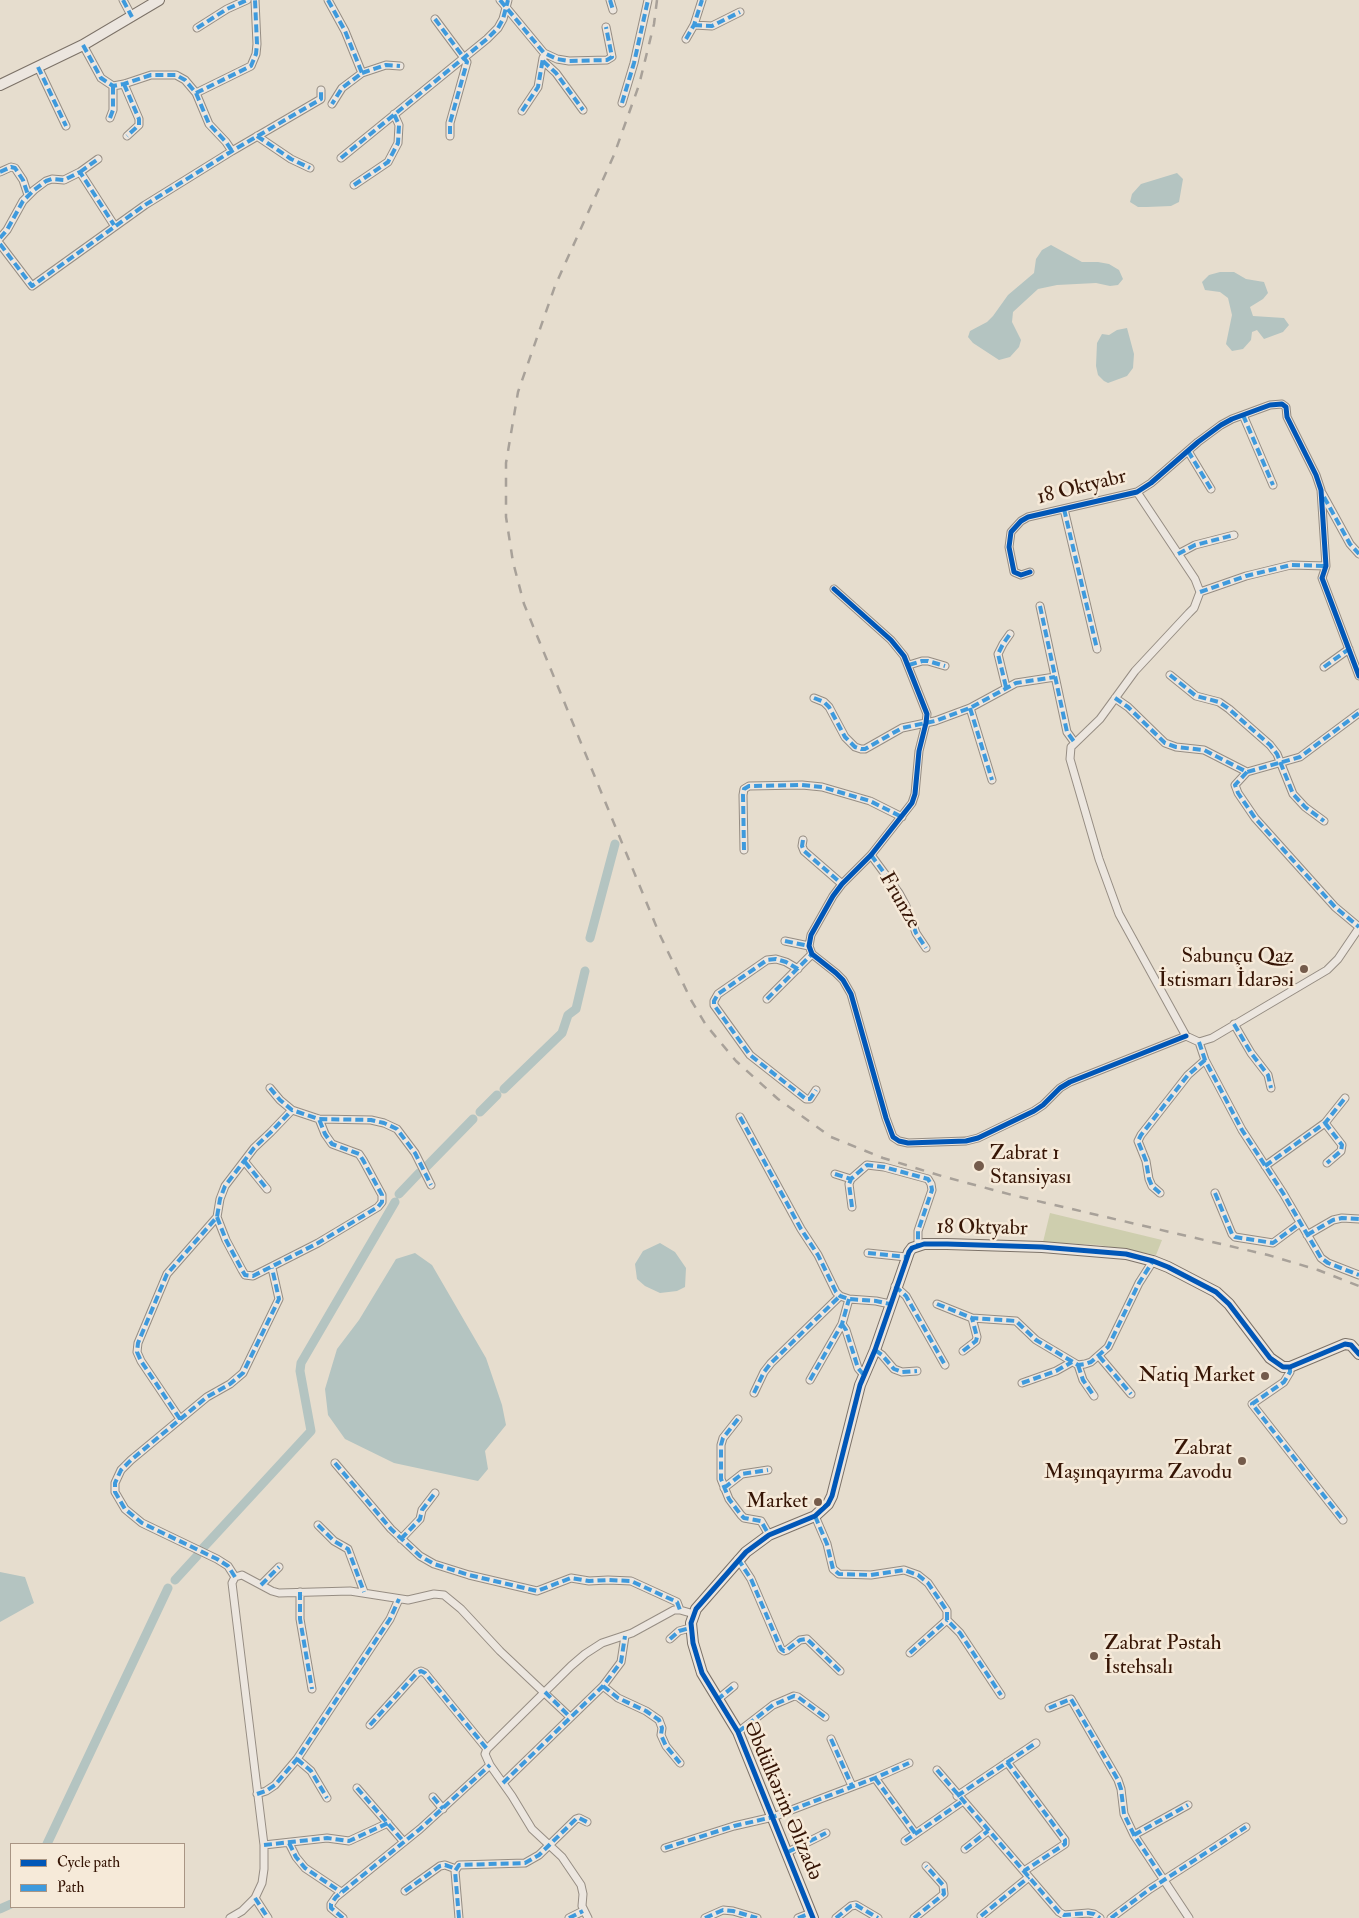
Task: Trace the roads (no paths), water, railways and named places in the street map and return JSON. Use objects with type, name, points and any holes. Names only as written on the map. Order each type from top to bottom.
[{"type":"street","points":[[123,0],[132,17]]},
{"type":"street","points":[[0,85],[83,45],[159,0]]},
{"type":"street","points":[[197,28],[227,9],[247,0]]},
{"type":"street","points":[[196,93],[246,70],[254,60],[257,44],[256,0]]},
{"type":"street","points":[[328,0],[345,31],[362,72]]},
{"type":"street","points":[[500,0],[507,3],[543,57],[583,110]]},
{"type":"street","points":[[610,0],[613,10]]},
{"type":"street","points":[[622,103],[634,63],[648,0]]},
{"type":"street","points":[[686,38],[694,25],[702,0]]},
{"type":"street","points":[[341,158],[487,39],[498,28],[507,3]]},
{"type":"street","points":[[694,25],[712,26],[740,12]]},
{"type":"street","points":[[435,19],[467,62],[451,117],[450,136]]},
{"type":"street","points":[[543,57],[569,61],[608,60],[612,57],[612,51],[606,27]]},
{"type":"street","points":[[83,45],[101,78],[113,86],[151,75],[176,75],[185,80],[196,93],[209,124],[232,151]]},
{"type":"street","points":[[522,111],[536,92],[543,57]]},
{"type":"street","points":[[332,104],[342,88],[362,72],[386,65],[400,66]]},
{"type":"street","points":[[38,67],[66,126]]},
{"type":"street","points":[[124,84],[139,120],[139,125],[127,136]]},
{"type":"street","points":[[110,118],[113,86]]},
{"type":"street","points":[[0,244],[32,286],[114,226],[232,151],[321,99],[321,90]]},
{"type":"street","points":[[354,185],[388,162],[398,143],[399,125],[394,114]]},
{"type":"street","points":[[257,136],[291,159],[310,168]]},
{"type":"street","points":[[0,238],[7,230],[28,195],[52,179],[64,180],[80,172],[98,159]]},
{"type":"street","points":[[0,172],[11,167],[15,168],[23,180],[28,195]]},
{"type":"street","points":[[80,172],[114,226]]},
{"type":"street","name":"18 Oktyabr","points":[[1030,572],[1021,575],[1014,572],[1009,542],[1011,532],[1016,524],[1028,518],[1137,492],[1151,483],[1221,425],[1270,405],[1282,404],[1286,407],[1287,417],[1316,475],[1320,490]]},
{"type":"street","points":[[1242,415],[1273,485]]},
{"type":"street","points":[[1188,451],[1211,489]]},
{"type":"street","points":[[1320,490],[1350,544],[1359,554]]},
{"type":"street","points":[[1320,490],[1326,566],[1322,578],[1359,676]]},
{"type":"street","name":"18 Oktyabr","points":[[1137,492],[1195,579],[1200,592]]},
{"type":"street","points":[[1064,509],[1097,649]]},
{"type":"street","points":[[1178,554],[1195,545],[1234,535]]},
{"type":"street","points":[[1326,566],[1291,565],[1246,576],[1200,592],[1194,608],[1134,671],[1100,719],[1071,747],[1070,760],[1113,900],[1186,1036],[1190,1039],[1199,1042],[1212,1038],[1327,970],[1338,959],[1359,928],[1335,907],[1255,818],[1238,793],[1235,785],[1247,772],[1300,757],[1359,713]]},
{"type":"street","points":[[834,589],[891,640],[909,665],[927,714],[919,750],[915,794],[912,803],[871,855],[842,884],[833,896],[811,935],[809,946],[812,954],[836,973],[848,986],[893,1136],[899,1141],[908,1143],[966,1141],[978,1138],[1034,1111],[1070,1082],[1186,1036]]},
{"type":"street","points":[[1040,606],[1067,732],[1075,743]]},
{"type":"street","points":[[1006,687],[998,654],[1010,634]]},
{"type":"street","points":[[1324,666],[1349,649]]},
{"type":"street","points":[[909,665],[922,661],[945,666]]},
{"type":"street","points":[[1170,675],[1196,696],[1219,702],[1240,716],[1270,745],[1280,762],[1292,794],[1305,808],[1324,821]]},
{"type":"street","points":[[814,698],[824,702],[829,707],[845,737],[855,747],[865,749],[902,728],[926,724],[970,708],[988,700],[1006,687],[1016,683],[1054,676]]},
{"type":"street","points":[[1115,698],[1165,743],[1176,747],[1204,750],[1247,772]]},
{"type":"street","points":[[970,708],[992,780]]},
{"type":"street","points":[[744,850],[743,795],[744,789],[749,786],[802,785],[822,787],[870,801],[902,817]]},
{"type":"street","points":[[803,840],[802,846],[807,856],[842,884]]},
{"type":"street","name":"Frunze","points":[[871,855],[899,893],[916,933],[926,948]]},
{"type":"street","points":[[785,941],[809,946]]},
{"type":"street","points":[[767,999],[812,954]]},
{"type":"street","points":[[798,969],[776,959],[761,962],[718,994],[714,1005],[750,1055],[806,1099],[810,1099],[816,1090]]},
{"type":"street","points":[[1234,1024],[1251,1053],[1268,1075],[1272,1088]]},
{"type":"street","points":[[1199,1042],[1205,1060],[1242,1130],[1324,1260],[1359,1275]]},
{"type":"street","points":[[1160,1193],[1152,1186],[1149,1178],[1146,1161],[1138,1141],[1140,1135],[1188,1075],[1205,1060]]},
{"type":"street","points":[[270,1088],[292,1110],[319,1119],[371,1120],[392,1126],[403,1135],[415,1153],[431,1185]]},
{"type":"street","points":[[1265,1166],[1325,1124],[1345,1098]]},
{"type":"street","points":[[180,1419],[141,1361],[137,1352],[138,1343],[167,1274],[217,1217],[222,1192],[254,1148],[292,1110]]},
{"type":"street","points":[[740,1118],[840,1296],[849,1299],[890,1304]]},
{"type":"street","points":[[217,1217],[226,1240],[245,1274],[253,1276],[272,1268],[348,1226],[378,1207],[382,1202],[382,1195],[359,1154],[332,1144],[325,1134],[319,1119]]},
{"type":"street","points":[[1325,1124],[1342,1145],[1341,1151],[1327,1163]]},
{"type":"street","points":[[245,1162],[267,1189]]},
{"type":"street","points":[[852,1207],[849,1184],[851,1179],[867,1165],[873,1164],[930,1181],[932,1190],[918,1231],[918,1246]]},
{"type":"street","points":[[835,1174],[851,1179]]},
{"type":"street","points":[[1214,1193],[1235,1237],[1269,1244],[1300,1223]]},
{"type":"street","points":[[1307,1235],[1333,1220],[1359,1219]]},
{"type":"street","name":"18 Oktyabr","points":[[694,1614],[738,1560],[769,1535],[815,1516],[828,1504],[832,1496],[864,1374],[875,1350],[906,1257],[912,1248],[946,1244],[1042,1247],[1105,1251],[1153,1261],[1206,1286],[1224,1298],[1270,1358],[1278,1365],[1290,1367]]},
{"type":"street","points":[[868,1253],[906,1257]]},
{"type":"street","points":[[1022,1382],[1075,1364],[1091,1362],[1099,1356],[1112,1341],[1140,1283],[1153,1261]]},
{"type":"street","points":[[236,1577],[228,1566],[217,1559],[142,1524],[124,1510],[115,1492],[115,1483],[121,1470],[131,1460],[207,1397],[237,1380],[249,1363],[278,1299],[272,1268]]},
{"type":"street","points":[[895,1286],[906,1296],[945,1365]]},
{"type":"street","points":[[754,1393],[764,1372],[771,1363],[840,1296]]},
{"type":"street","points":[[810,1380],[842,1324],[849,1299]]},
{"type":"street","points":[[936,1304],[972,1318],[1016,1321],[1036,1340],[1075,1364],[1094,1396]]},
{"type":"street","points":[[963,1351],[976,1341],[978,1336],[972,1318]]},
{"type":"street","points":[[842,1324],[846,1330],[858,1368],[864,1374]]},
{"type":"street","points":[[1343,1520],[1252,1404],[1284,1382],[1290,1372],[1290,1367],[1345,1344],[1351,1345],[1359,1354]]},
{"type":"street","points":[[875,1350],[894,1368],[902,1372],[917,1371]]},
{"type":"street","points":[[1099,1356],[1131,1394]]},
{"type":"street","points":[[738,1419],[723,1438],[721,1445],[720,1468],[724,1488],[741,1515],[744,1518],[760,1521],[769,1535]]},
{"type":"street","points":[[335,1463],[392,1529],[427,1560],[469,1575],[536,1591],[571,1578],[589,1581],[631,1581],[677,1602],[680,1610]]},
{"type":"street","points":[[724,1488],[742,1474],[768,1470]]},
{"type":"street","points":[[402,1538],[420,1519],[422,1510],[435,1493]]},
{"type":"street","points":[[815,1516],[827,1544],[835,1572],[839,1574],[871,1574],[897,1570],[910,1571],[918,1575],[931,1587],[947,1611],[947,1620],[960,1633],[1001,1694]]},
{"type":"street","points":[[318,1525],[334,1541],[348,1549],[364,1592]]},
{"type":"street","points":[[738,1560],[751,1579],[781,1648],[784,1651],[787,1650],[800,1640],[807,1639],[840,1671]]},
{"type":"street","points":[[261,1585],[279,1567]]},
{"type":"street","points":[[230,1918],[242,1911],[255,1898],[262,1883],[264,1845],[232,1583],[236,1577],[242,1575],[272,1592],[279,1593],[364,1592],[412,1600],[440,1594],[451,1599],[500,1651],[570,1717]]},
{"type":"street","points":[[300,1592],[300,1619],[312,1689]]},
{"type":"street","points":[[257,1794],[275,1785],[297,1759],[390,1619],[399,1598]]},
{"type":"street","points":[[588,1918],[584,1911],[583,1894],[580,1885],[562,1856],[532,1829],[490,1766],[485,1754],[487,1749],[585,1654],[609,1640],[625,1636],[667,1613],[680,1610],[694,1614]]},
{"type":"street","name":"Əbdülkərim Əlizadə","points":[[694,1614],[690,1628],[702,1673],[738,1732],[812,1915]]},
{"type":"street","points":[[910,1653],[947,1620]]},
{"type":"street","points":[[670,1639],[679,1631],[690,1628]]},
{"type":"street","points":[[503,1783],[603,1686],[621,1662],[625,1636]]},
{"type":"street","points":[[370,1725],[420,1671],[424,1673],[487,1749]]},
{"type":"street","points":[[603,1686],[618,1698],[646,1710],[659,1720],[662,1728],[661,1736],[666,1746],[680,1763]]},
{"type":"street","points":[[717,1700],[734,1686]]},
{"type":"street","points":[[738,1732],[773,1705],[794,1696],[824,1717]]},
{"type":"street","points":[[1049,1708],[1071,1699],[1118,1780],[1124,1814],[1134,1835],[1189,1918]]},
{"type":"street","points":[[831,1739],[852,1786]]},
{"type":"street","points":[[905,1841],[1007,1762],[1036,1743]]},
{"type":"street","points":[[297,1759],[311,1771],[327,1798]]},
{"type":"street","points":[[981,1916],[1026,1874],[1065,1844],[1065,1840],[1007,1762]]},
{"type":"street","points":[[665,1848],[716,1831],[773,1817],[909,1763]]},
{"type":"street","points":[[343,1918],[331,1908],[331,1904],[341,1892],[443,1810],[490,1766]]},
{"type":"street","points":[[937,1770],[1059,1912],[1070,1917],[1088,1913],[1100,1918]]},
{"type":"street","points":[[875,1778],[916,1833]]},
{"type":"street","points":[[357,1788],[404,1842]]},
{"type":"street","points":[[433,1797],[443,1810]]},
{"type":"street","points":[[1134,1835],[1188,1805]]},
{"type":"street","points":[[405,1891],[440,1866],[445,1865],[456,1868],[463,1864],[525,1863],[539,1855],[548,1844],[576,1819],[579,1818],[587,1822]]},
{"type":"street","points":[[264,1845],[327,1838],[349,1841],[388,1823]]},
{"type":"street","points":[[1110,1918],[1164,1880],[1246,1827]]},
{"type":"street","points":[[966,1849],[988,1831]]},
{"type":"street","points":[[788,1852],[826,1833]]},
{"type":"street","points":[[289,1842],[296,1857],[305,1868],[341,1892]]},
{"type":"street","points":[[914,1918],[944,1894],[942,1885],[926,1866]]},
{"type":"street","points":[[456,1868],[459,1918]]},
{"type":"street","points":[[255,1898],[268,1918]]},
{"type":"street","points":[[836,1918],[851,1906],[856,1905],[878,1918]]},
{"type":"street","points":[[705,1918],[723,1910],[757,1918]]},
{"type":"street","points":[[569,1918],[584,1911]]},
{"type":"street","points":[[798,1918],[812,1915]]},
{"type":"waterway","points":[[590,938],[615,844]]},
{"type":"waterway","points":[[504,1089],[562,1033],[568,1015],[576,1009],[585,971]]},
{"type":"waterway","points":[[480,1112],[497,1095]]},
{"type":"waterway","points":[[427,1166],[473,1119]]},
{"type":"waterway","points":[[399,1194],[419,1173]]},
{"type":"waterway","points":[[203,1548],[311,1431],[300,1371],[301,1363],[395,1202]]},
{"type":"waterway","points":[[175,1580],[197,1556]]},
{"type":"waterway","points":[[47,1843],[168,1588]]},
{"type":"waterway","points":[[0,1909],[10,1904]]},
{"type":"railway","points":[[657,0],[654,24],[639,85],[614,155],[555,286],[518,392],[506,463],[506,517],[513,562],[524,604],[659,933],[691,1000],[706,1025],[736,1061],[778,1099],[831,1137],[883,1158],[945,1177],[1012,1195],[1268,1255],[1318,1270],[1359,1286]]},
{"type":"place","name":"Sabunçu Qaz İstismarı İdarəsi","points":[[1304,969]]},
{"type":"place","name":"Zabrat 1 Stansiyası","points":[[979,1166]]},
{"type":"place","name":"Natiq Market","points":[[1265,1376]]},
{"type":"place","name":"Zabrat Maşınqayırma Zavodu","points":[[1242,1461]]},
{"type":"place","name":"Market","points":[[818,1502]]},
{"type":"place","name":"Zabrat Pəstah İstehsalı","points":[[1094,1656]]}]
